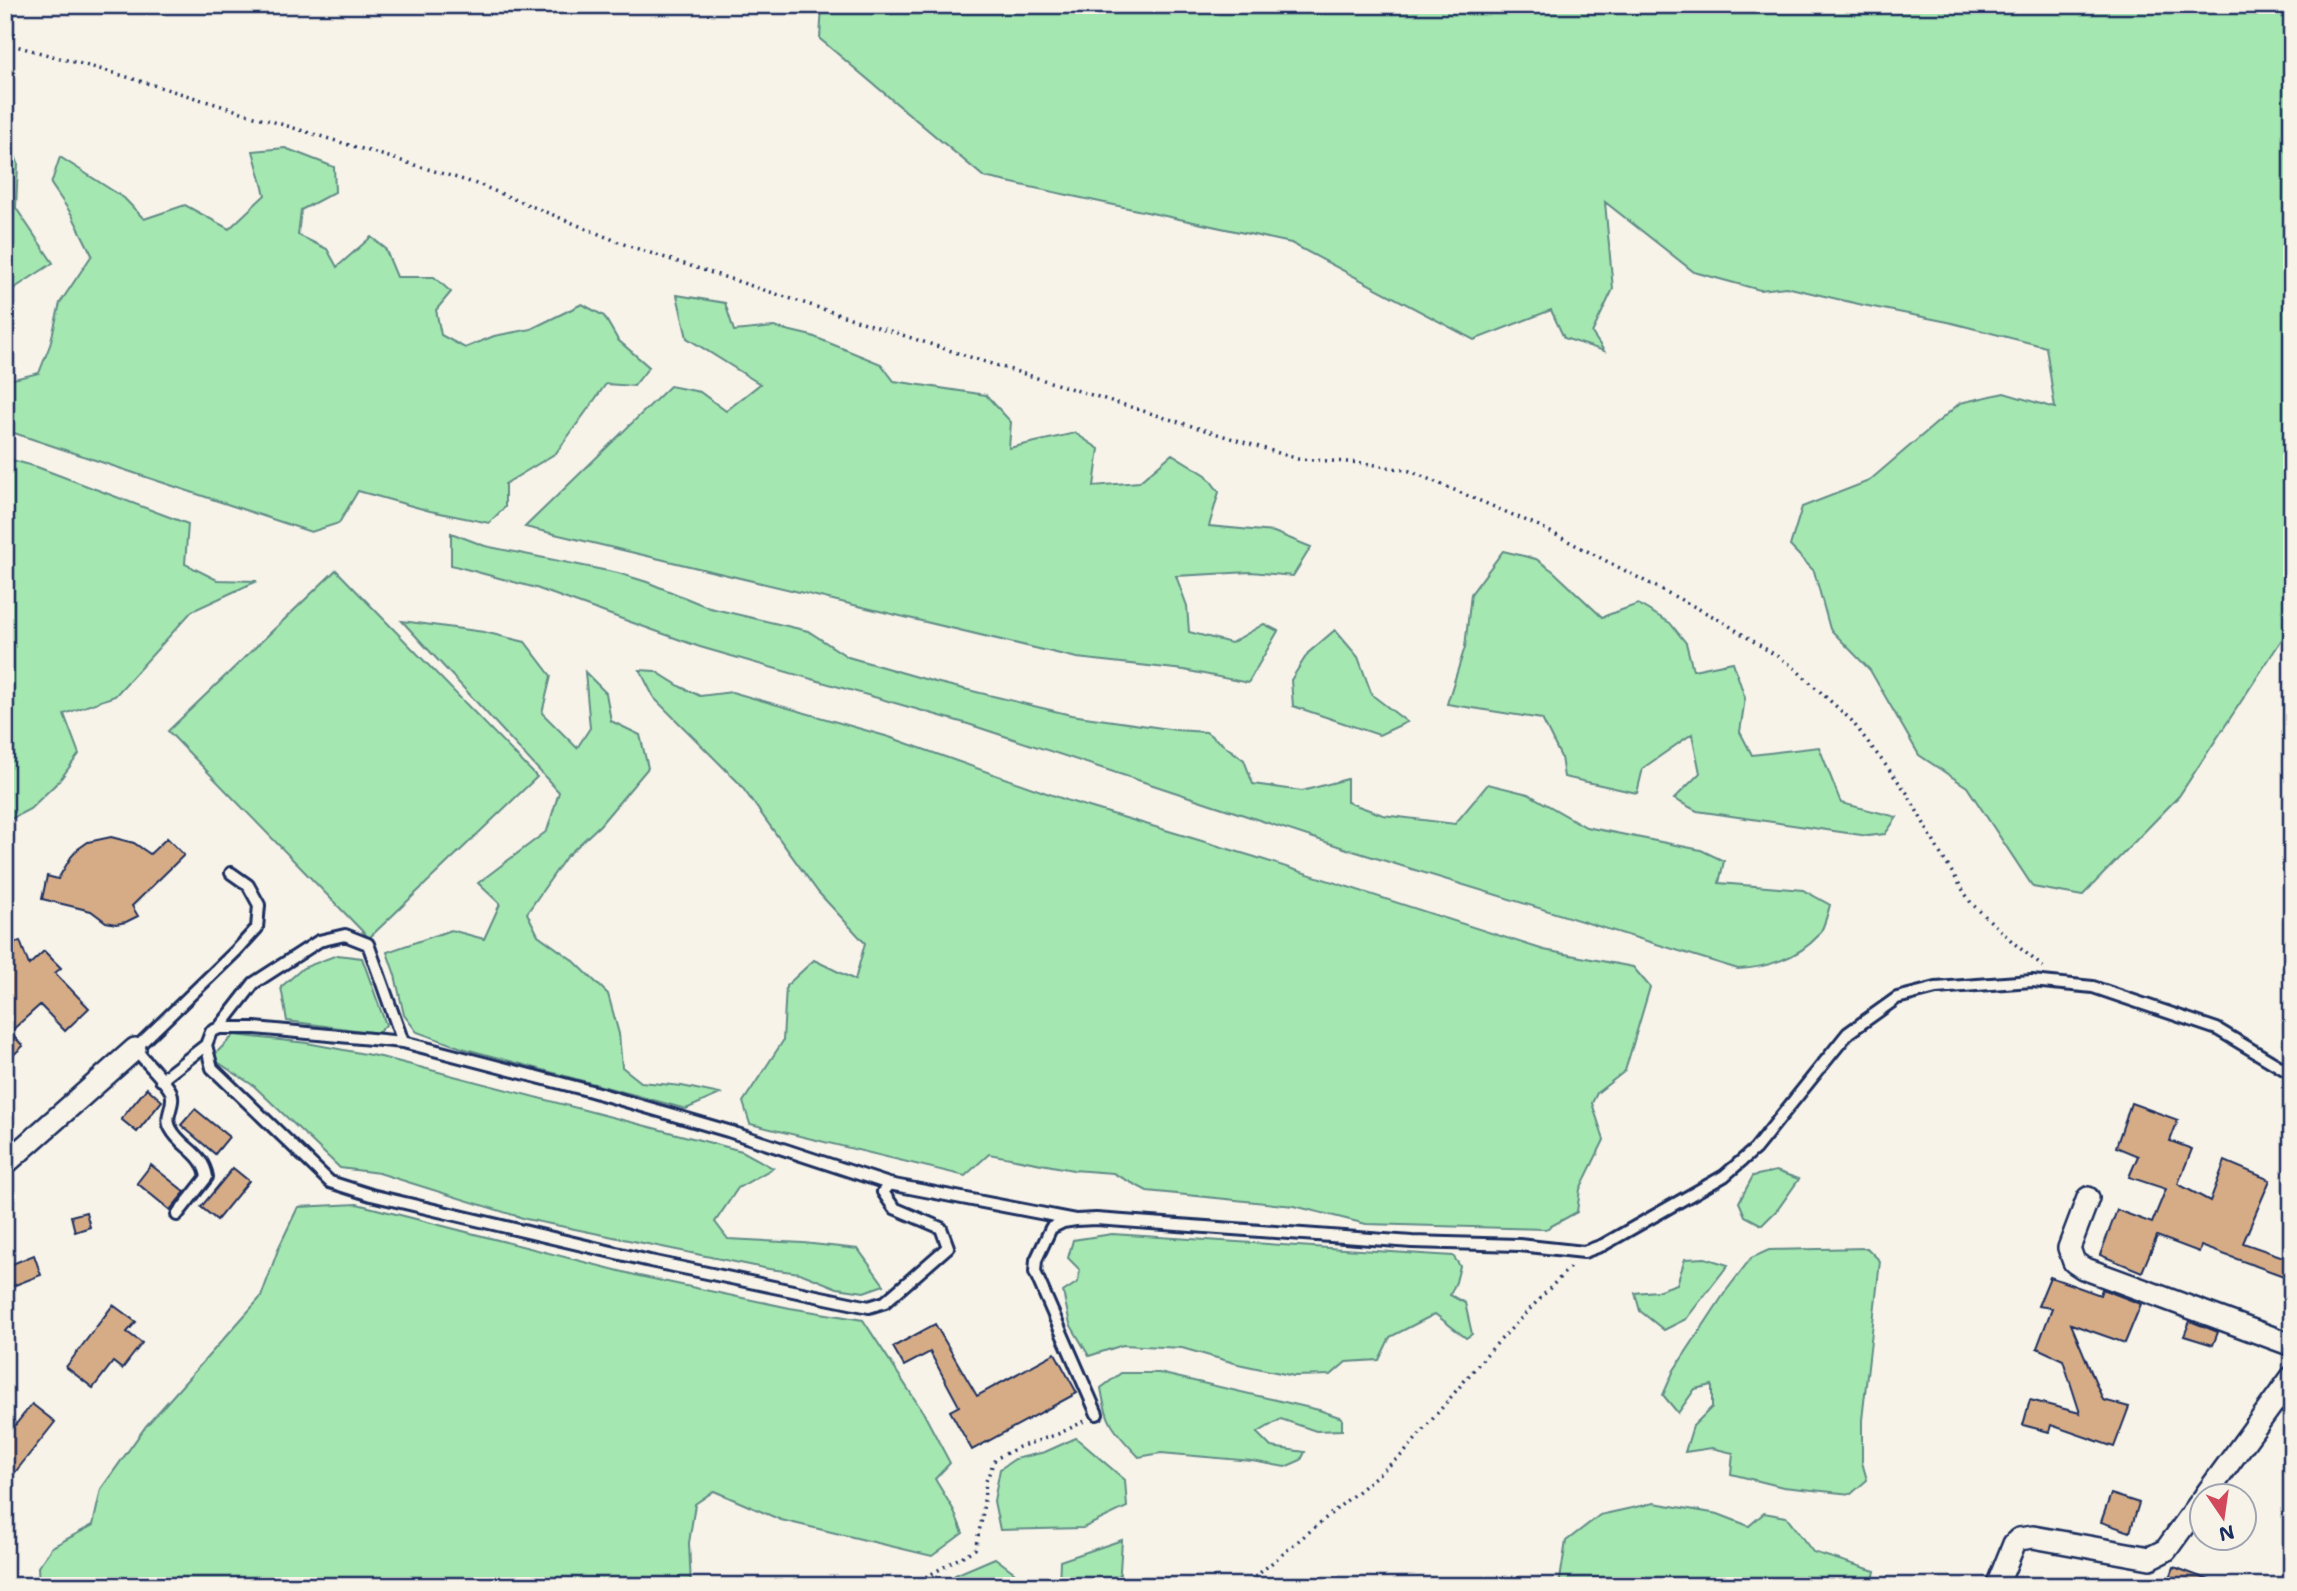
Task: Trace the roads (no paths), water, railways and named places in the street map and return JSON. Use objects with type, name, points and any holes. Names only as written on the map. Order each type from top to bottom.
[{"type":"street","points":[[5,1164],[135,1049]]},
{"type":"street","points":[[2088,1198],[2069,1248],[2074,1262],[2083,1268],[2292,1345]]},
{"type":"street","points":[[2216,1482],[2292,1377]]},
{"type":"street","points":[[1997,1586],[2014,1544],[2019,1539],[2033,1537],[2150,1558],[2166,1550],[2188,1520]]},
{"type":"lane","points":[[177,1215],[206,1177],[205,1165],[171,1130],[167,1118],[172,1101],[171,1091],[135,1049],[257,928],[259,905],[248,885],[231,873]]},
{"type":"lane","points":[[161,1080],[206,1045],[211,1032],[219,1028],[254,983],[319,942],[345,935],[368,944],[403,1042]]},
{"type":"lane","points":[[1097,1414],[1035,1272],[1036,1260],[1051,1228],[1063,1222],[1110,1220],[1412,1242],[1519,1245],[1584,1252],[1615,1238],[1724,1176],[1755,1149],[1848,1033],[1896,998],[1936,988],[2032,981],[2093,987],[2217,1029],[2292,1074]]},
{"type":"lane","points":[[219,1028],[255,1028],[403,1042],[728,1131],[889,1184],[1076,1220]]},
{"type":"lane","points":[[206,1045],[212,1068],[330,1182],[371,1195],[650,1261],[869,1307],[886,1302],[948,1247],[941,1228],[894,1209],[883,1192],[889,1184]]}]
